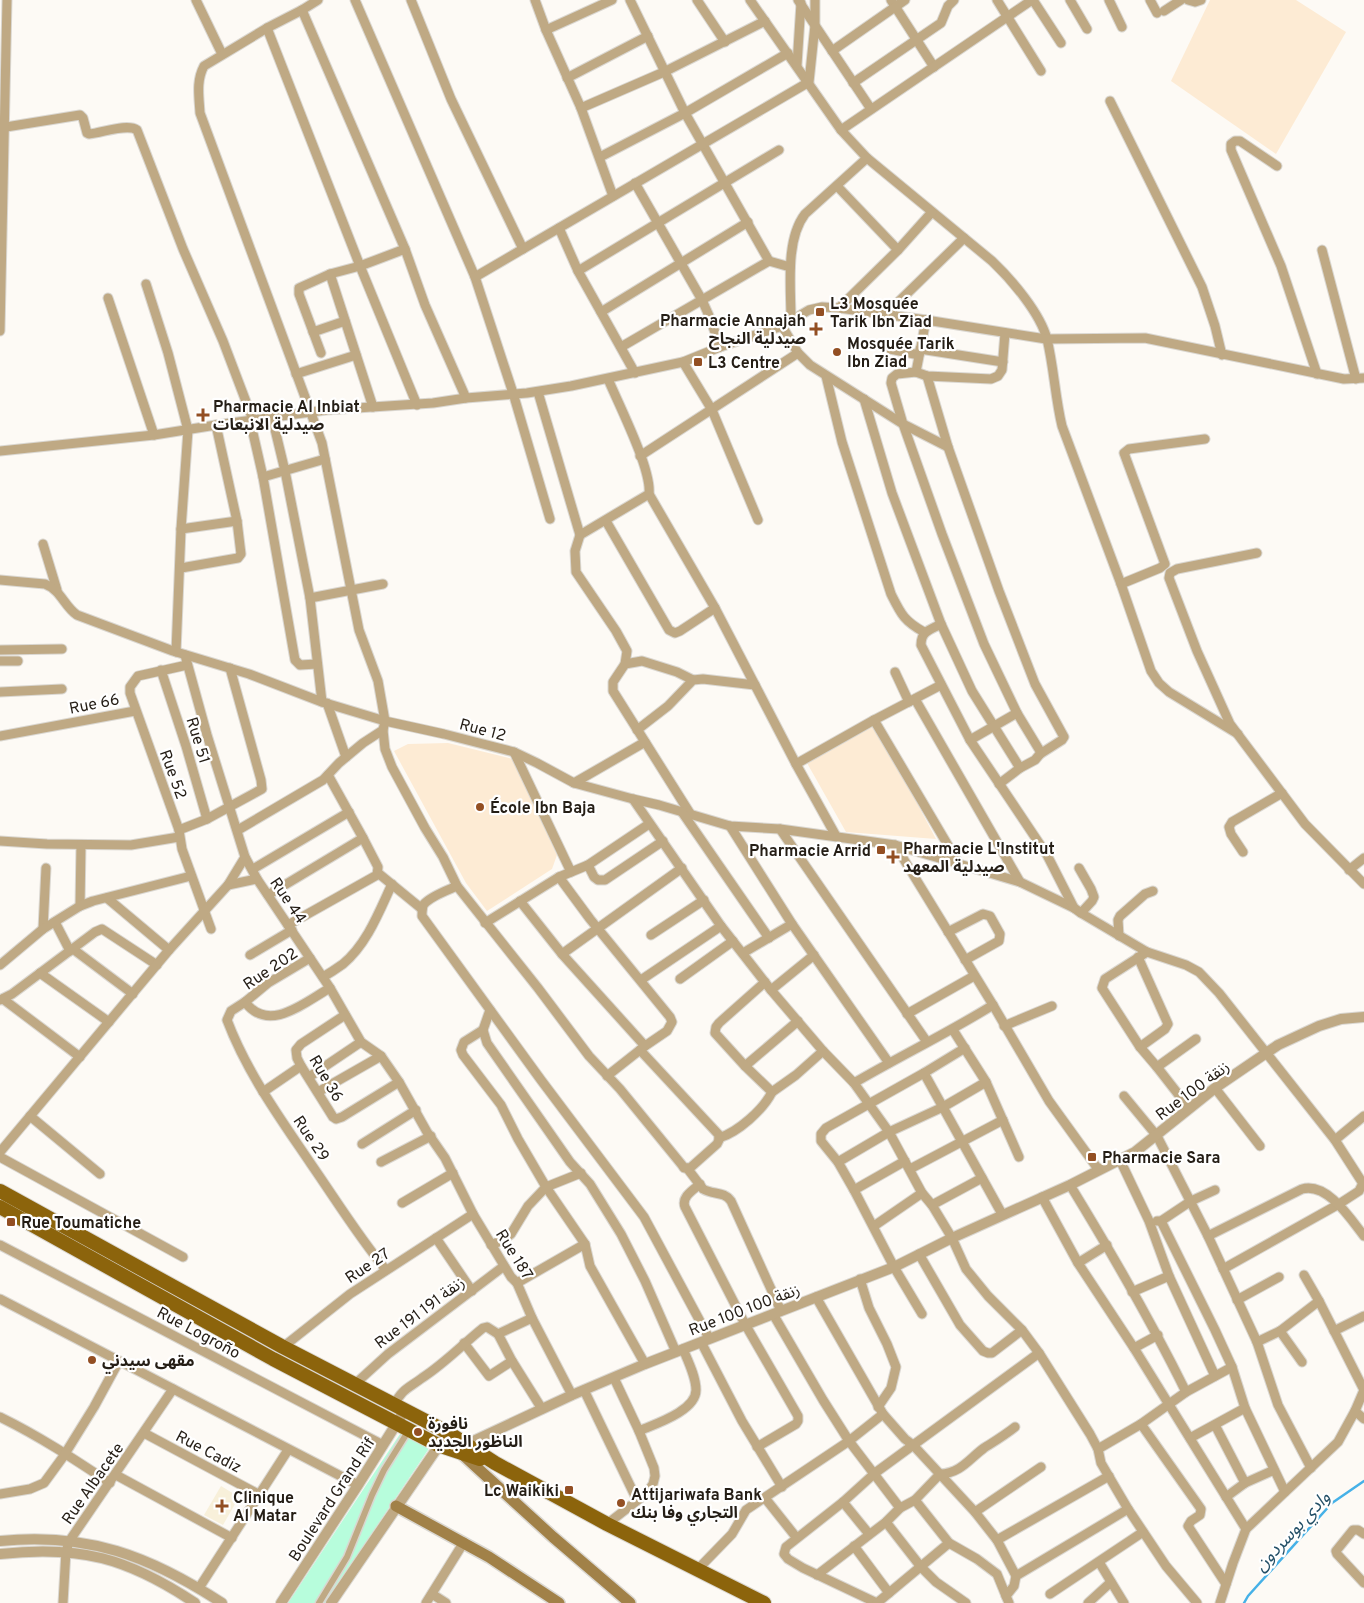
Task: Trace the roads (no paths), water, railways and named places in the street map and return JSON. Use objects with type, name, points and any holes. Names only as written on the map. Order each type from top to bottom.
[{"type":"main road","points":[[0,1191],[283,1347],[447,1432],[553,1537],[630,1603]]},
{"type":"main road","points":[[0,1207],[273,1359],[438,1445],[464,1449],[496,1464],[607,1524],[764,1603]]},
{"type":"main road","points":[[396,1506],[464,1542],[559,1603]]},
{"type":"street","points":[[0,331],[6,127],[7,0]]},
{"type":"street","points":[[196,0],[222,54]]},
{"type":"street","points":[[318,0],[204,66],[200,74],[198,89],[200,113],[322,443],[359,630],[378,680],[386,749],[392,767],[443,857],[457,886],[588,1056],[620,1089],[682,1165],[687,1168],[700,1184],[707,1191],[723,1194],[731,1201],[777,1312],[823,1400],[849,1441],[900,1508]]},
{"type":"street","points":[[355,0],[475,277],[513,393],[550,519]]},
{"type":"street","points":[[410,0],[451,99],[523,249]]},
{"type":"street","points":[[535,0],[546,30],[581,108],[613,196]]},
{"type":"street","points":[[546,30],[612,0]]},
{"type":"street","points":[[630,0],[685,113],[769,261],[790,267]]},
{"type":"street","points":[[697,0],[725,42]]},
{"type":"street","points":[[750,0],[842,130],[867,158],[1004,272],[1022,294],[1043,329],[1062,426],[1121,584],[1151,671],[1159,683],[1169,692],[1238,734]]},
{"type":"street","points":[[809,82],[815,25],[815,0]]},
{"type":"street","points":[[832,51],[893,3],[905,0]]},
{"type":"street","points":[[853,82],[941,22],[948,6],[954,0]]},
{"type":"street","points":[[997,0],[1041,71]]},
{"type":"street","points":[[842,130],[870,109],[1032,0],[1062,43]]},
{"type":"street","points":[[1070,0],[1087,30]]},
{"type":"street","points":[[1109,0],[1122,27]]},
{"type":"street","points":[[1150,0],[1160,12],[1181,0]]},
{"type":"street","points":[[1188,0],[1195,2],[1201,0]]},
{"type":"street","points":[[800,2],[870,109]]},
{"type":"street","points":[[797,65],[800,2]]},
{"type":"street","points":[[893,3],[934,67]]},
{"type":"street","points":[[302,10],[405,249],[425,305],[466,398]]},
{"type":"street","points":[[581,108],[664,72],[765,21]]},
{"type":"street","points":[[267,28],[360,266],[417,404]]},
{"type":"street","points":[[567,78],[648,36]]},
{"type":"street","points":[[600,157],[685,113],[788,53]]},
{"type":"street","points":[[475,277],[809,82]]},
{"type":"street","points":[[1110,101],[1202,287],[1222,354]]},
{"type":"street","points":[[6,127],[80,115],[83,116],[87,133],[89,134],[129,127],[137,130],[183,249],[223,341],[252,420],[295,660],[300,665],[317,664]]},
{"type":"street","points":[[1277,166],[1240,142],[1235,141],[1231,144],[1231,150],[1285,274],[1317,374]]},
{"type":"street","points":[[578,271],[779,150]]},
{"type":"street","points":[[791,320],[790,267],[799,222],[805,214],[867,158]]},
{"type":"street","points":[[635,184],[702,300],[720,347]]},
{"type":"street","points":[[836,186],[898,250]]},
{"type":"street","points":[[839,308],[898,250],[932,212]]},
{"type":"street","points":[[601,312],[748,222]]},
{"type":"street","points":[[559,228],[578,271],[635,373]]},
{"type":"street","points":[[886,314],[964,238]]},
{"type":"street","points":[[322,353],[298,289],[330,274],[360,266],[405,249]]},
{"type":"street","points":[[0,451],[154,435],[310,412],[538,392],[683,362],[782,326],[809,310],[822,307],[886,314],[1046,339],[1145,338],[1317,374],[1344,379],[1360,378],[1322,250]]},
{"type":"street","points":[[621,347],[769,261]]},
{"type":"street","points":[[330,274],[374,407]]},
{"type":"street","name":"Rue 44","points":[[146,284],[168,353],[188,430],[181,529],[181,653],[187,665],[245,857],[257,879],[330,988],[361,1042],[380,1056],[399,1082],[429,1134]]},
{"type":"street","points":[[108,298],[154,435]]},
{"type":"street","points":[[916,372],[926,320]]},
{"type":"street","points":[[313,332],[345,321]]},
{"type":"street","points":[[782,326],[798,353],[810,366],[903,424],[948,447]]},
{"type":"street","points":[[1005,333],[1001,373],[991,379],[927,376],[916,372],[897,374],[891,380],[903,424],[984,644],[1017,713],[1040,754]]},
{"type":"street","points":[[890,349],[1003,362]]},
{"type":"street","points":[[640,456],[798,353]]},
{"type":"street","points":[[296,374],[356,356]]},
{"type":"street","points":[[683,362],[712,410],[758,520]]},
{"type":"street","points":[[826,376],[842,442],[891,594],[901,614],[910,624],[924,632]]},
{"type":"street","points":[[927,376],[948,447],[999,591],[1035,684],[1064,737],[1000,784]]},
{"type":"street","points":[[608,379],[640,456],[649,482],[649,494],[714,608],[836,836]]},
{"type":"street","points":[[538,392],[580,535],[575,551],[576,572],[626,647],[628,656],[613,682],[613,690],[691,815]]},
{"type":"street","points":[[864,399],[892,493],[941,624],[972,691],[1020,768]]},
{"type":"street","points":[[272,418],[285,471],[310,598],[317,664],[324,702],[346,757]]},
{"type":"street","points":[[181,568],[239,558],[242,552],[216,425]]},
{"type":"street","points":[[1121,584],[1160,568],[1165,564],[1124,453],[1129,449],[1205,439]]},
{"type":"street","points":[[262,477],[325,459]]},
{"type":"street","points":[[580,535],[649,494]]},
{"type":"street","points":[[181,529],[237,521]]},
{"type":"street","points":[[606,521],[669,630],[675,633],[680,631],[714,608]]},
{"type":"street","points":[[43,544],[56,590]]},
{"type":"street","points":[[1257,553],[1172,570],[1169,576],[1225,715],[1305,824],[1364,884]]},
{"type":"street","points":[[0,580],[45,584],[56,590]]},
{"type":"street","points":[[310,598],[383,584]]},
{"type":"street","name":"Rue 12","points":[[56,590],[70,610],[96,623],[230,668],[384,726],[444,734],[514,752],[574,783],[730,826],[780,829],[895,845],[1020,882],[1078,911],[1147,952],[1186,965],[1199,972],[1219,993],[1335,1140],[1362,1182],[1359,1191],[1339,1204]]},
{"type":"street","points":[[941,624],[924,632],[920,645],[970,740],[1048,855],[1078,911],[1092,902],[1094,897],[1092,889],[1079,868]]},
{"type":"street","points":[[0,650],[62,649]]},
{"type":"street","points":[[0,661],[18,661]]},
{"type":"street","points":[[625,664],[642,661],[677,672],[693,680],[703,679],[755,685]]},
{"type":"street","name":"Rue 66","points":[[0,736],[135,711],[130,690],[138,676],[187,665]]},
{"type":"street","points":[[0,841],[131,845],[178,834],[260,792],[262,786],[230,668]]},
{"type":"street","name":"Rue 51","points":[[161,670],[207,819]]},
{"type":"street","points":[[895,672],[1020,882]]},
{"type":"street","points":[[637,730],[668,706],[693,680]]},
{"type":"street","points":[[796,764],[941,685]]},
{"type":"street","points":[[0,692],[62,689]]},
{"type":"street","name":"Rue 52","points":[[135,711],[204,911]]},
{"type":"street","points":[[970,740],[1017,713]]},
{"type":"street","points":[[874,720],[959,864]]},
{"type":"street","points":[[238,830],[316,784],[384,726]]},
{"type":"street","points":[[574,783],[645,742]]},
{"type":"street","points":[[514,752],[571,872]]},
{"type":"street","points":[[328,775],[378,866],[378,873]]},
{"type":"street","points":[[1243,852],[1231,834],[1229,827],[1232,822],[1282,793]]},
{"type":"street","points":[[632,799],[721,926],[768,986],[823,1051],[854,1083],[889,1132],[922,1193],[932,1205],[952,1238],[966,1269],[988,1296],[1022,1330],[1039,1353],[1098,1449],[1101,1463],[1128,1509],[1166,1566],[1197,1603]]},
{"type":"street","points":[[253,869],[349,812]]},
{"type":"street","points":[[682,812],[769,938]]},
{"type":"street","points":[[485,923],[558,877],[588,864],[649,824]]},
{"type":"street","points":[[730,826],[792,924],[889,1063]]},
{"type":"street","points":[[780,829],[927,1042]]},
{"type":"street","points":[[268,894],[363,838]]},
{"type":"street","points":[[588,864],[594,877],[598,880],[605,880],[663,841]]},
{"type":"street","points":[[80,906],[81,844]]},
{"type":"street","points":[[895,845],[1049,1101],[1098,1169]]},
{"type":"street","points":[[0,1152],[169,950],[228,885],[245,857]]},
{"type":"street","points":[[1349,870],[1364,858]]},
{"type":"street","points":[[42,929],[46,868]]},
{"type":"street","points":[[562,954],[682,868]]},
{"type":"street","points":[[378,873],[422,909]]},
{"type":"street","points":[[250,955],[290,927],[378,873]]},
{"type":"street","points":[[0,965],[42,929],[80,906],[191,876]]},
{"type":"street","points":[[558,877],[597,928],[641,980],[672,1022],[667,1031],[607,1076]]},
{"type":"street","points":[[228,885],[257,879]]},
{"type":"street","points":[[323,977],[343,963],[358,947],[374,921],[392,884]]},
{"type":"street","points":[[457,886],[441,893],[424,904],[422,916],[644,1217],[705,1340],[742,1421],[782,1487]]},
{"type":"street","points":[[1119,936],[1118,920],[1120,916],[1145,894],[1152,891]]},
{"type":"street","points":[[107,898],[169,950]]},
{"type":"street","points":[[651,935],[704,900]]},
{"type":"street","points":[[520,901],[562,954],[642,1048],[715,1130],[719,1138],[717,1144],[709,1153],[687,1168]]},
{"type":"street","points":[[204,911],[211,929]]},
{"type":"street","points":[[948,932],[983,914],[990,916],[1000,934],[999,941],[965,960]]},
{"type":"street","points":[[55,922],[71,950],[133,994]]},
{"type":"street","points":[[743,953],[792,924]]},
{"type":"street","points":[[641,980],[721,926]]},
{"type":"street","points":[[80,1057],[2,999],[95,932],[105,929],[157,965]]},
{"type":"street","points":[[680,978],[733,941]]},
{"type":"street","points":[[1147,952],[1105,979],[1102,988],[1140,1047],[1189,1108]]},
{"type":"street","points":[[772,1092],[718,1038],[715,1030],[719,1023],[768,986],[814,955]]},
{"type":"street","points":[[1138,957],[1168,1024],[1165,1029],[1140,1047]]},
{"type":"street","name":"Rue 202","points":[[228,1014],[268,983],[310,958]]},
{"type":"street","points":[[40,973],[109,1022]]},
{"type":"street","points":[[907,1014],[974,976]]},
{"type":"street","points":[[245,1002],[250,1008],[264,1016],[279,1016],[330,988]]},
{"type":"street","points":[[854,1083],[927,1042],[953,1030],[993,1005]]},
{"type":"street","points":[[1004,1026],[1052,1006]]},
{"type":"street","points":[[490,1010],[483,1030],[487,1043],[570,1162],[594,1189],[621,1234],[695,1382],[694,1399],[682,1411],[639,1431]]},
{"type":"street","name":"Rue 29","points":[[228,1014],[227,1020],[236,1042],[263,1092],[360,1238],[386,1270]]},
{"type":"street","name":"Rue 36","points":[[345,1015],[305,1041],[296,1050],[301,1066],[333,1117],[339,1119],[399,1082]]},
{"type":"street","name":"Rue 100 زنقة","points":[[1042,1197],[1136,1152],[1189,1108],[1278,1045],[1319,1026],[1341,1019],[1364,1017]]},
{"type":"street","points":[[745,1066],[798,1021]]},
{"type":"street","points":[[483,1030],[464,1042],[461,1050],[463,1055],[501,1105],[546,1187],[585,1244],[590,1266],[645,1364]]},
{"type":"street","points":[[953,1030],[986,1082],[1019,1157]]},
{"type":"street","points":[[1157,1067],[1196,1039]]},
{"type":"street","points":[[309,1077],[361,1042]]},
{"type":"street","points":[[922,1314],[894,1267],[874,1226],[838,1162],[821,1141],[821,1134],[826,1128],[965,1048]]},
{"type":"street","points":[[719,1138],[733,1133],[757,1111],[772,1092],[823,1051]]},
{"type":"street","points":[[318,1092],[380,1056]]},
{"type":"street","points":[[263,1092],[301,1066]]},
{"type":"street","points":[[924,1073],[1002,1214]]},
{"type":"street","points":[[838,1162],[889,1132],[943,1107],[986,1082]]},
{"type":"street","points":[[1216,1088],[1260,1146]]},
{"type":"street","points":[[1124,1096],[1157,1136],[1191,1201],[1257,1342],[1278,1405],[1311,1468]]},
{"type":"street","points":[[362,1144],[416,1110]]},
{"type":"street","points":[[30,1116],[100,1174]]},
{"type":"street","points":[[1335,1140],[1364,1116]]},
{"type":"street","points":[[854,1190],[963,1141],[1003,1120]]},
{"type":"street","points":[[381,1162],[429,1134]]},
{"type":"street","name":"Rue 187","points":[[429,1134],[453,1173],[472,1214],[516,1283],[572,1395]]},
{"type":"street","points":[[0,1157],[182,1257]]},
{"type":"street","points":[[1120,1160],[1149,1221],[1169,1276],[1215,1376]]},
{"type":"street","points":[[402,1203],[453,1173]]},
{"type":"street","points":[[491,1245],[511,1234],[528,1206],[546,1187],[581,1173]]},
{"type":"street","points":[[932,1205],[982,1178]]},
{"type":"street","points":[[700,1184],[683,1200],[684,1204],[745,1324],[799,1418],[792,1427],[757,1447]]},
{"type":"street","points":[[1070,1185],[1158,1334],[1186,1392]]},
{"type":"street","points":[[1208,1236],[1309,1187],[1320,1190],[1339,1204],[1364,1236]]},
{"type":"street","points":[[1149,1221],[1161,1221],[1191,1201],[1215,1190]]},
{"type":"street","points":[[874,1226],[922,1193]]},
{"type":"street","points":[[1042,1197],[1078,1263],[1134,1348],[1246,1529]]},
{"type":"street","name":"Rue 100 زنقة 100","points":[[464,1449],[572,1395],[745,1324],[894,1267],[1002,1214],[1042,1197]]},
{"type":"street","points":[[1223,1269],[1339,1204]]},
{"type":"street","name":"Rue 27","points":[[283,1347],[333,1307],[472,1214]]},
{"type":"street","points":[[1161,1221],[1232,1367],[1245,1408],[1285,1492]]},
{"type":"street","points":[[436,1238],[472,1291]]},
{"type":"street","points":[[516,1283],[585,1244]]},
{"type":"street","name":"Rue Logroño","points":[[0,1245],[383,1445]]},
{"type":"street","points":[[1078,1263],[1107,1245]]},
{"type":"street","points":[[919,1254],[960,1326],[983,1351],[992,1352],[1022,1330]]},
{"type":"street","name":"Rue 191 زنقة 191","points":[[355,1384],[388,1354],[504,1266]]},
{"type":"street","points":[[1132,1292],[1169,1276]]},
{"type":"street","points":[[1220,1603],[1246,1529],[1338,1442],[1364,1390],[1320,1301],[1304,1276]]},
{"type":"street","points":[[1237,1300],[1279,1277]]},
{"type":"street","points":[[698,1569],[732,1534],[746,1510],[849,1441],[880,1411],[891,1388],[896,1367],[869,1308],[860,1279]]},
{"type":"street","points":[[816,1297],[880,1411],[975,1512],[998,1540],[1016,1576],[1008,1600]]},
{"type":"street","points":[[0,1299],[358,1485]]},
{"type":"street","points":[[1257,1342],[1280,1331],[1320,1301]]},
{"type":"street","points":[[1334,1331],[1364,1316]]},
{"type":"street","points":[[498,1334],[532,1318]]},
{"type":"street","points":[[399,1407],[404,1390],[422,1379],[483,1328],[489,1328],[498,1334],[512,1361],[542,1409]]},
{"type":"street","points":[[1280,1331],[1302,1362]]},
{"type":"street","points":[[1134,1348],[1158,1334]]},
{"type":"street","points":[[464,1343],[490,1376],[512,1361]]},
{"type":"street","points":[[949,1543],[877,1603],[795,1564],[784,1554],[786,1547],[796,1537],[843,1502],[875,1473],[1039,1353]]},
{"type":"street","points":[[0,1494],[30,1489],[40,1485],[66,1453],[119,1361]]},
{"type":"street","points":[[1098,1449],[1141,1424],[1186,1392],[1232,1367]]},
{"type":"street","points":[[607,1524],[650,1489],[655,1476],[654,1468],[639,1431],[614,1378]]},
{"type":"street","name":"Rue Albacete","points":[[63,1603],[66,1551],[70,1540],[116,1475],[172,1389]]},
{"type":"street","points":[[584,1390],[636,1500]]},
{"type":"street","name":"Boulevard Grand Rif","points":[[281,1603],[383,1445],[403,1426],[399,1407]]},
{"type":"street","points":[[1190,1438],[1245,1408]]},
{"type":"street","points":[[1355,1411],[1364,1419]]},
{"type":"street","points":[[0,1417],[66,1453],[110,1483]]},
{"type":"street","points":[[1141,1424],[1201,1509],[1200,1515],[1191,1521],[1188,1526],[1226,1584]]},
{"type":"street","points":[[1215,1425],[1245,1483]]},
{"type":"street","points":[[319,1603],[347,1556],[372,1494],[403,1426]]},
{"type":"street","points":[[817,1575],[886,1522],[900,1508],[915,1500],[940,1474],[949,1474],[968,1463],[982,1450],[1015,1427]]},
{"type":"street","points":[[331,1603],[447,1432]]},
{"type":"street","name":"Rue Cadiz","points":[[144,1433],[260,1495]]},
{"type":"street","points":[[198,1588],[288,1450]]},
{"type":"street","points":[[975,1512],[1042,1467]]},
{"type":"street","points":[[1226,1497],[1245,1483],[1274,1470]]},
{"type":"street","points":[[116,1475],[232,1538]]},
{"type":"street","points":[[998,1540],[1108,1476]]},
{"type":"street","points":[[765,1498],[796,1537]]},
{"type":"street","points":[[915,1500],[949,1543],[977,1559],[996,1574],[1008,1600]]},
{"type":"street","points":[[843,1502],[869,1534]]},
{"type":"street","points":[[1016,1576],[1128,1509]]},
{"type":"street","points":[[886,1522],[921,1567],[936,1582],[966,1603]]},
{"type":"street","points":[[1364,1534],[1358,1530],[1353,1530],[1336,1550],[1337,1554],[1364,1583]]},
{"type":"street","points":[[1050,1594],[1143,1532]]},
{"type":"street","points":[[0,1541],[29,1538],[70,1540],[126,1553],[160,1567],[222,1603]]},
{"type":"street","points":[[426,1603],[464,1542]]},
{"type":"street","points":[[854,1546],[890,1593]]},
{"type":"street","points":[[0,1554],[29,1551],[66,1551],[95,1556],[122,1564],[160,1581],[191,1602]]},
{"type":"street","points":[[1099,1562],[1124,1603]]},
{"type":"street","points":[[1088,1603],[1112,1582]]},
{"type":"street","points":[[432,1594],[446,1603]]},
{"type":"waterway","name":"وادي بوسردون","points":[[1244,1603],[1248,1596],[1332,1503],[1364,1481]]},
{"type":"place","name":"L3 Mosquée Tarik Ibn Ziad","points":[[820,312]]},
{"type":"place","name":"Pharmacie Annajah صيدلية النجاح","points":[[816,329]]},
{"type":"place","name":"Mosquée Tarik Ibn Ziad","points":[[837,352]]},
{"type":"place","name":"L3 Centre","points":[[698,362]]},
{"type":"place","name":"Pharmacie Al Inbiat صيدلية الانبعات","points":[[203,415]]},
{"type":"place","name":"École Ibn Baja","points":[[480,807]]},
{"type":"place","name":"Pharmacie Arrid","points":[[881,850]]},
{"type":"place","name":"Pharmacie L'Institut صيدلية المعهد","points":[[893,857]]},
{"type":"place","name":"Pharmacie Sara","points":[[1092,1157]]},
{"type":"place","name":"Rue Toumatiche","points":[[11,1222]]},
{"type":"place","name":"مقهى سيدني","points":[[92,1360]]},
{"type":"place","name":"نافورة الناظور الجديد","points":[[418,1432]]},
{"type":"place","name":"Lc Waikiki","points":[[569,1490]]},
{"type":"place","name":"Attijariwafa Bank التجاري وفا بنك","points":[[621,1503]]},
{"type":"place","name":"Clinique Al Matar","points":[[222,1506]]}]
